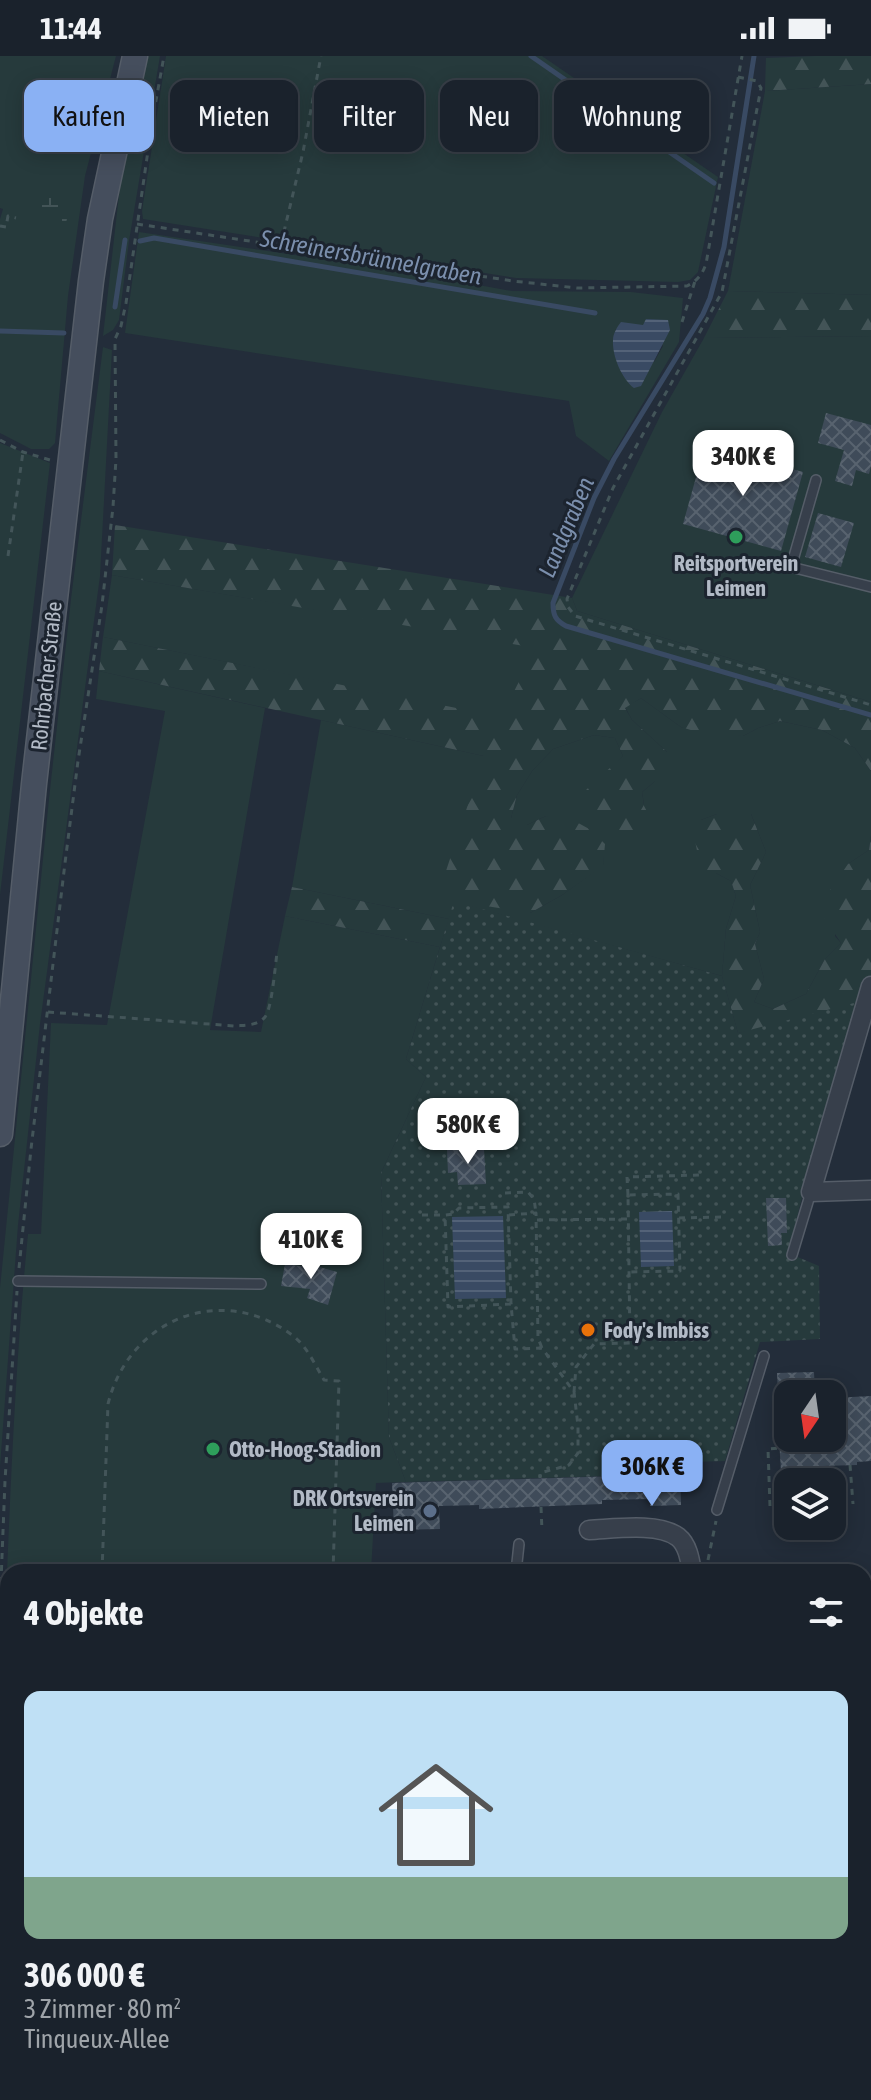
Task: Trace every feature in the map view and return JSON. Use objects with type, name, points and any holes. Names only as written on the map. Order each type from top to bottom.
[{"type":"main road","name":"Rohrbacher Straße","points":[[0,1134],[69,466],[100,219],[135,56]]},
{"type":"street","points":[[871,986],[811,1192],[871,1190]]},
{"type":"street","points":[[589,1530],[665,1531],[685,1545],[691,1564]]},
{"type":"lane","points":[[816,480],[791,567],[871,587]]},
{"type":"lane","points":[[792,1255],[811,1192]]},
{"type":"lane","points":[[18,1281],[261,1284]]},
{"type":"lane","points":[[718,1510],[764,1356]]},
{"type":"lane","points":[[517,1564],[519,1544]]},
{"type":"path","points":[[2,1564],[18,1281],[31,1149],[76,776],[102,605],[113,507],[116,467],[115,339],[126,303],[164,56]]},
{"type":"path","points":[[280,246],[303,152],[321,56]]},
{"type":"path","points":[[137,224],[513,281],[577,288],[687,286],[702,273],[706,264],[742,56]]},
{"type":"path","points":[[738,77],[757,81],[761,88],[722,292],[613,488],[567,599],[568,607],[575,616],[871,705]]},
{"type":"path","points":[[0,226],[6,227],[8,216],[16,218]]},
{"type":"path","points":[[682,322],[695,281]]},
{"type":"path","points":[[0,440],[23,452],[69,466]]},
{"type":"path","points":[[8,556],[23,452]]},
{"type":"path","points":[[48,1012],[249,1025],[266,1017],[277,953]]},
{"type":"path","points":[[540,1478],[540,1473],[569,1465],[578,1453],[574,1392],[576,1367],[594,1344],[630,1343],[627,1177],[699,1175]]},
{"type":"path","points":[[505,1193],[528,1192],[534,1199],[538,1338],[574,1392]]},
{"type":"path","points":[[628,1195],[678,1194],[680,1271],[629,1272]]},
{"type":"path","points":[[422,1215],[453,1214],[459,1208],[508,1207],[515,1349],[542,1348]]},
{"type":"path","points":[[509,1215],[536,1213]]},
{"type":"path","points":[[445,1215],[448,1307],[511,1304]]},
{"type":"path","points":[[679,1218],[724,1217]]},
{"type":"path","points":[[537,1220],[628,1219]]},
{"type":"path","points":[[102,1564],[108,1404],[112,1390],[124,1365],[149,1335],[175,1319],[198,1312],[222,1310],[247,1313],[270,1321],[295,1337],[324,1380],[339,1381],[333,1564]]},
{"type":"path","points":[[770,1506],[768,1449],[774,1448]]},
{"type":"path","points":[[850,1465],[853,1504]]},
{"type":"path","points":[[541,1507],[542,1531]]},
{"type":"path","points":[[707,1564],[718,1510]]},
{"type":"path","points":[[810,2100],[817,2100]]},
{"type":"green space","points":[[0,56],[116,56],[110,80],[24,80],[24,152],[91,152],[68,296],[55,443],[49,449],[31,449],[0,433],[0,219],[3,209],[0,208]]},
{"type":"green space","points":[[146,56],[160,56],[154,92],[154,80],[141,80]]},
{"type":"green space","points":[[166,56],[542,56],[577,80],[554,80],[554,152],[682,152],[718,177],[698,272],[690,280],[516,278],[143,219]]},
{"type":"green space","points":[[871,56],[871,84],[765,91],[766,58]]},
{"type":"green space","points":[[871,84],[871,295],[728,291],[765,91]]},
{"type":"green space","points":[[127,152],[144,152],[119,320],[113,330],[103,336]]},
{"type":"green space","points":[[45,190],[72,197],[66,223],[39,217]]},
{"type":"green space","points":[[139,232],[396,270],[512,291],[631,292],[683,298],[679,342],[609,461],[576,436],[569,401],[125,333]],"holes":[[[644,325],[663,346],[654,362],[616,356],[613,342],[616,329]]]},
{"type":"green space","points":[[728,291],[871,295],[871,336],[704,338]]},
{"type":"green space","name":"Reitsportverein Leimen","points":[[871,336],[871,702],[577,611],[572,598],[662,412],[704,338]]},
{"type":"green space","points":[[103,347],[112,350],[100,576],[40,1024],[18,1225],[0,1467],[0,1288],[49,799]]},
{"type":"green space","points":[[0,443],[50,463],[0,895]]},
{"type":"green space","points":[[115,525],[572,598],[577,611],[871,702],[871,771],[855,748],[822,730],[780,721],[743,736],[707,735],[681,727],[641,698],[625,708],[632,720],[667,752],[667,766],[642,792],[644,806],[655,826],[646,838],[604,830],[584,817],[586,790],[623,756],[615,738],[594,735],[553,749],[532,771],[517,795],[511,825],[527,825],[546,816],[571,819],[591,830],[605,844],[603,866],[530,913],[454,901],[442,883],[484,756],[99,671],[103,637],[501,717],[536,648],[112,575]]},
{"type":"green space","points":[[112,575],[537,647],[502,718],[103,637]]},
{"type":"green space","points":[[99,671],[265,708],[210,1030],[261,1032],[285,916],[440,947],[406,1059],[426,1077],[381,1173],[389,1437],[406,1482],[376,1483],[371,1564],[7,1564],[28,1234],[41,1234],[51,1023],[107,1025],[165,711],[96,699]]},
{"type":"green space","points":[[641,698],[681,727],[743,736],[780,721],[822,730],[855,748],[871,771],[869,850],[848,864],[835,936],[841,943],[825,959],[806,994],[773,1009],[754,1002],[764,979],[755,944],[760,932],[750,885],[766,852],[751,814],[717,814],[701,820],[716,873],[731,881],[736,896],[726,929],[722,976],[455,902],[449,919],[292,887],[321,720],[484,756],[530,913],[562,895],[603,865],[604,844],[546,816],[527,825],[511,826],[517,795],[532,771],[553,749],[594,735],[615,738],[623,756],[610,770],[644,805],[642,792],[654,782],[667,752],[632,720],[625,707]]},
{"type":"green space","points":[[717,814],[751,814],[766,852],[750,885],[760,932],[755,944],[764,979],[754,1002],[773,1009],[806,994],[825,959],[841,943],[818,908],[848,864],[869,850],[871,836],[871,1007],[738,1033],[722,976],[726,929],[736,896],[731,881],[716,873],[702,877],[694,835],[701,820]]},
{"type":"green space","points":[[292,887],[449,919],[440,947],[285,916]]},
{"type":"green space","points":[[454,901],[722,976],[738,1033],[858,1002],[788,1253],[819,1266],[820,1339],[760,1342],[725,1461],[651,1463],[643,1475],[406,1482],[389,1437],[381,1173],[426,1077],[406,1059]]},
{"type":"water","points":[[646,319],[668,320],[670,330],[641,386],[634,388],[619,367],[613,338],[621,322],[643,325]]},
{"type":"water","points":[[672,1211],[674,1266],[641,1267],[639,1212]]},
{"type":"water","points":[[503,1216],[506,1298],[455,1299],[452,1217]]},
{"type":"building","points":[[826,413],[871,425],[869,474],[856,470],[852,486],[835,481],[844,450],[818,443]]},
{"type":"building","points":[[705,445],[803,472],[781,551],[683,524]]},
{"type":"building","points":[[818,513],[854,523],[841,567],[805,557]]},
{"type":"building","points":[[484,1149],[486,1184],[458,1185],[457,1172],[448,1173],[447,1150]]},
{"type":"building","points":[[766,1198],[786,1198],[787,1233],[781,1233],[782,1245],[768,1246]]},
{"type":"building","points":[[285,1264],[316,1266],[337,1272],[328,1305],[307,1298],[310,1289],[281,1286]]},
{"type":"building","points":[[814,1372],[814,1380],[777,1380],[777,1373]]},
{"type":"building","points":[[871,1396],[871,1461],[822,1468],[781,1468],[780,1452],[846,1452],[846,1397]]},
{"type":"building","points":[[677,1462],[681,1505],[650,1506],[650,1499],[479,1509],[479,1505],[439,1506],[440,1529],[394,1530],[392,1483],[649,1475],[651,1463]]},
{"type":"waterway","name":"Landgraben","points":[[531,56],[714,183]]},
{"type":"waterway","name":"Landgraben","points":[[754,56],[724,247],[710,298],[594,498],[553,603],[553,611],[566,626],[871,715]]},
{"type":"waterway","name":"Schreinersbrünnelgraben","points":[[140,241],[154,238],[595,313]]},
{"type":"waterway","points":[[115,307],[125,240]]},
{"type":"waterway","points":[[0,331],[64,333]]},
{"type":"place","name":"Reitsportverein Leimen","points":[[736,537]]},
{"type":"place","name":"Fody's Imbiss","points":[[588,1330]]},
{"type":"place","name":"Otto-Hoog-Stadion","points":[[213,1449]]},
{"type":"place","name":"DRK Ortsverein Leimen","points":[[430,1511]]}]
